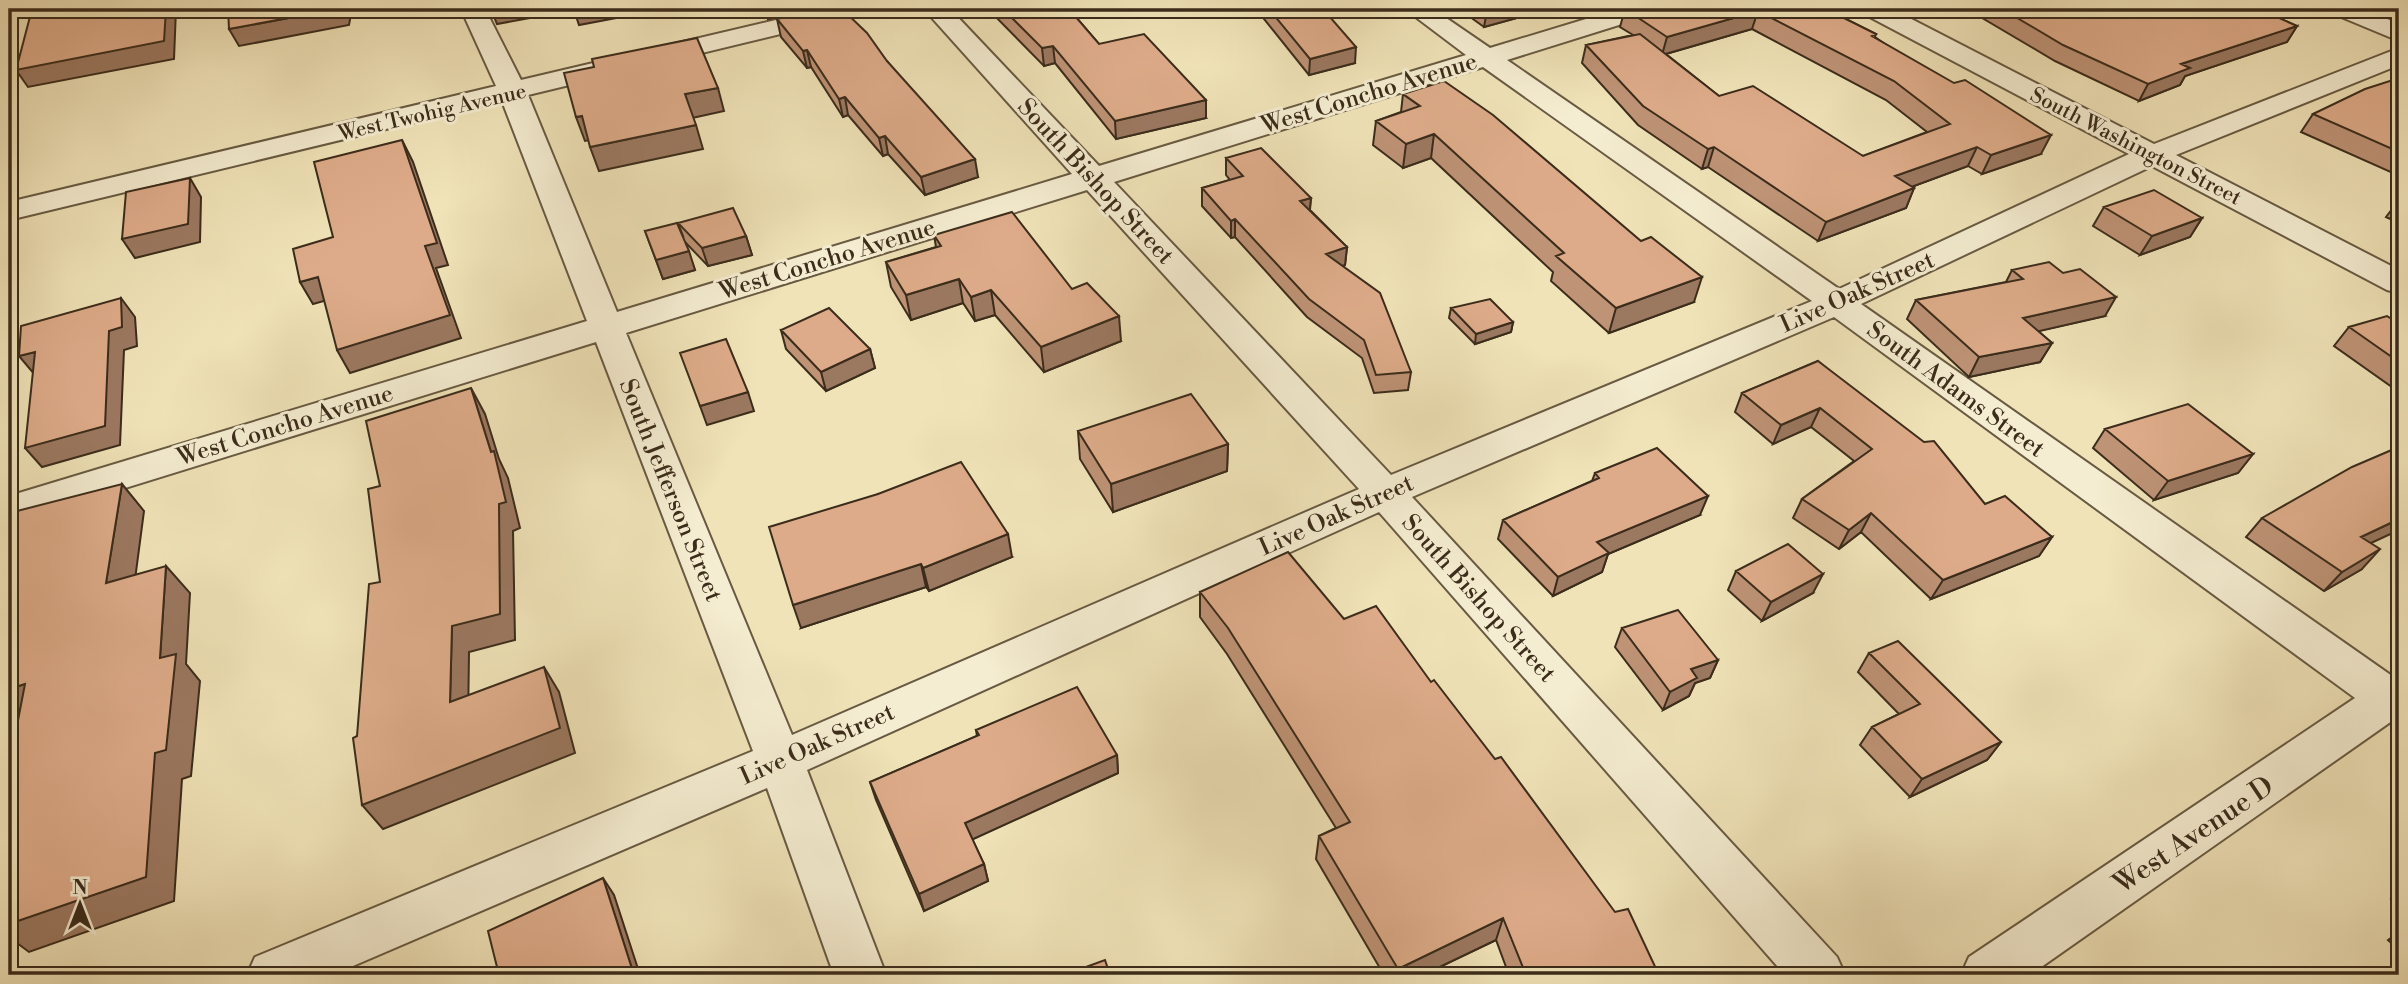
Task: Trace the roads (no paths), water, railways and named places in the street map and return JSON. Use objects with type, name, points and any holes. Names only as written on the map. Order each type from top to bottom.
[{"type":"street","name":"South Jefferson Street","points":[[473,9],[513,93],[780,761],[860,975]]},
{"type":"street","name":"West Twohig Avenue","points":[[9,211],[513,93],[854,9]]},
{"type":"street","name":"South Bishop Street","points":[[936,9],[1385,493],[1819,975]]},
{"type":"street","name":"South Adams Street","points":[[1417,9],[2395,696]]},
{"type":"street","name":"West Concho Avenue","points":[[9,510],[1645,9]]},
{"type":"street","name":"South Washington Street","points":[[1873,9],[2399,283]]},
{"type":"street","points":[[2343,9],[2399,33]]},
{"type":"street","name":"Live Oak Street","points":[[273,975],[780,761],[1385,493],[1837,303],[2153,155],[2399,56]]},
{"type":"street","name":"West Avenue D","points":[[1987,975],[2395,696]]}]
